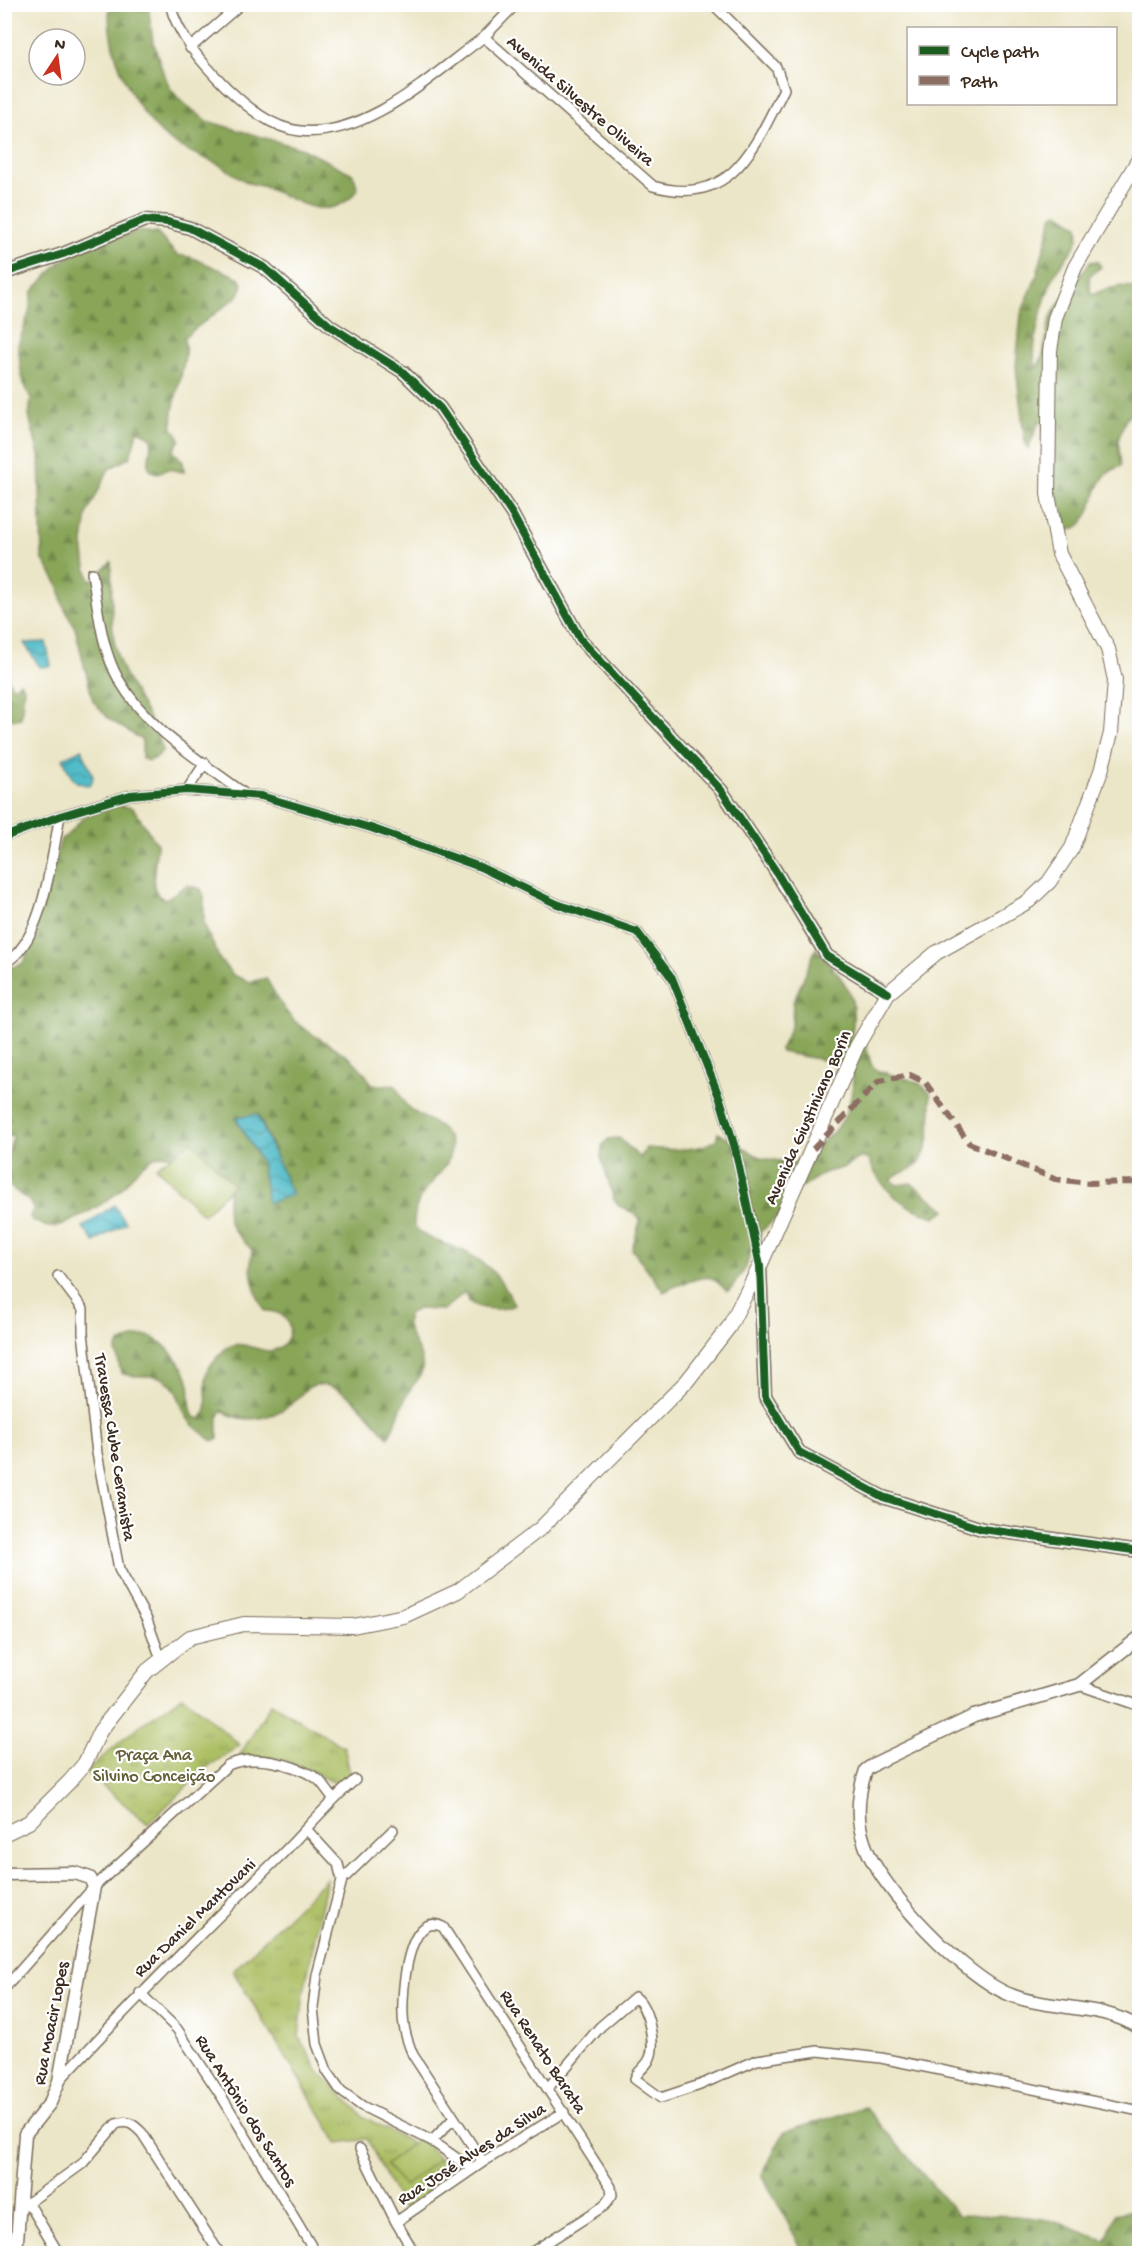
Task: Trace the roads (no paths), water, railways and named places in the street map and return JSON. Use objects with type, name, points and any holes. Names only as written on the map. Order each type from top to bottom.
[{"type":"main road","name":"Avenida Giustiniano Borin","points":[[4,1834],[29,1822],[70,1781],[85,1763],[100,1731],[147,1671],[190,1637],[244,1624],[353,1626],[404,1616],[458,1591],[541,1528],[687,1381],[729,1327],[760,1266],[857,1046],[888,993],[936,953],[1029,901],[1049,882],[1072,848],[1101,771],[1111,733],[1115,680],[1108,649],[1059,554],[1048,494],[1050,351],[1055,318],[1076,267],[1140,157]]},
{"type":"street","name":"Avenida Silvestre Oliveira","points":[[170,4],[190,48],[245,105],[269,121],[298,131],[324,131],[354,125],[408,93],[484,37],[654,186],[674,192],[706,190],[731,173],[752,150],[784,89],[776,67],[713,4]]},
{"type":"street","points":[[190,48],[241,4]]},
{"type":"street","points":[[484,37],[516,4]]},
{"type":"street","points":[[4,273],[63,254],[145,220],[168,222],[190,228],[265,268],[330,326],[403,372],[440,408],[512,514],[579,639],[721,790],[776,870],[827,956],[888,993]]},
{"type":"street","points":[[92,573],[104,637],[118,679],[148,720],[245,794]]},
{"type":"street","points":[[187,790],[205,763]]},
{"type":"street","points":[[4,837],[60,816],[130,795],[187,790],[261,796],[371,828],[480,867],[557,904],[637,932],[672,978],[720,1099],[735,1148],[760,1266],[765,1396],[798,1452],[883,1497],[982,1529],[1140,1551]]},
{"type":"street","points":[[4,963],[24,945],[40,908],[60,816]]},
{"type":"street","name":"Travessa Clube Ceramista","points":[[58,1276],[83,1309],[83,1333],[97,1453],[119,1569],[147,1620],[161,1659]]},
{"type":"street","points":[[1140,1637],[1079,1685],[974,1716],[866,1770],[858,1807],[864,1842],[876,1866],[901,1900],[942,1946],[979,1976],[1011,1995],[1108,2014],[1140,2028]]},
{"type":"street","points":[[1079,1685],[1140,1706]]},
{"type":"street","points":[[4,1989],[94,1887],[228,1765],[243,1758],[286,1766],[316,1778],[333,1798]]},
{"type":"street","name":"Rua Daniel Mantovani","points":[[59,2080],[140,1992],[307,1830],[333,1798],[355,1780]]},
{"type":"street","points":[[307,1830],[338,1864],[342,1880],[317,1976],[313,2008],[317,2044],[327,2071],[341,2091],[362,2106],[432,2141],[472,2169]]},
{"type":"street","points":[[342,1880],[393,1830]]},
{"type":"street","points":[[4,1874],[75,1873],[90,1878],[94,1887]]},
{"type":"street","name":"Rua Moacir Lopes","points":[[16,2253],[25,2205],[25,2134],[51,2103],[59,2080],[94,1887]]},
{"type":"street","name":"Rua Renato Barata","points":[[454,2118],[413,2055],[405,2038],[403,1990],[414,1940],[421,1929],[436,1924],[443,1927],[608,2180],[612,2195],[604,2206],[529,2253]]},
{"type":"street","name":"Rua Antônio dos Santos","points":[[140,1992],[183,2039],[222,2097],[316,2253]]},
{"type":"street","points":[[548,2088],[600,2027],[634,1997],[649,2014],[651,2050],[648,2062],[636,2074],[635,2079],[661,2098],[700,2085],[758,2060],[818,2051],[881,2058],[1140,2111]]},
{"type":"street","name":"Rua José Alves da Silva","points":[[396,2222],[472,2169],[564,2112]]},
{"type":"street","points":[[432,2141],[454,2118],[483,2162]]},
{"type":"street","points":[[59,2253],[25,2205],[82,2164],[116,2124],[124,2121],[133,2123],[220,2253]]},
{"type":"street","points":[[360,2149],[396,2222],[415,2253]]},
{"type":"water","points":[[46,642],[51,666],[40,667],[24,643]]},
{"type":"water","points":[[82,749],[93,776],[91,785],[75,781],[63,758]]},
{"type":"water","points":[[257,1114],[292,1195],[268,1203],[261,1162],[236,1118]]},
{"type":"water","points":[[114,1205],[126,1223],[94,1242],[83,1227]]},
{"type":"park label","name":"Praça Ana Silvino Conceição","points":[[154,1764]]}]
